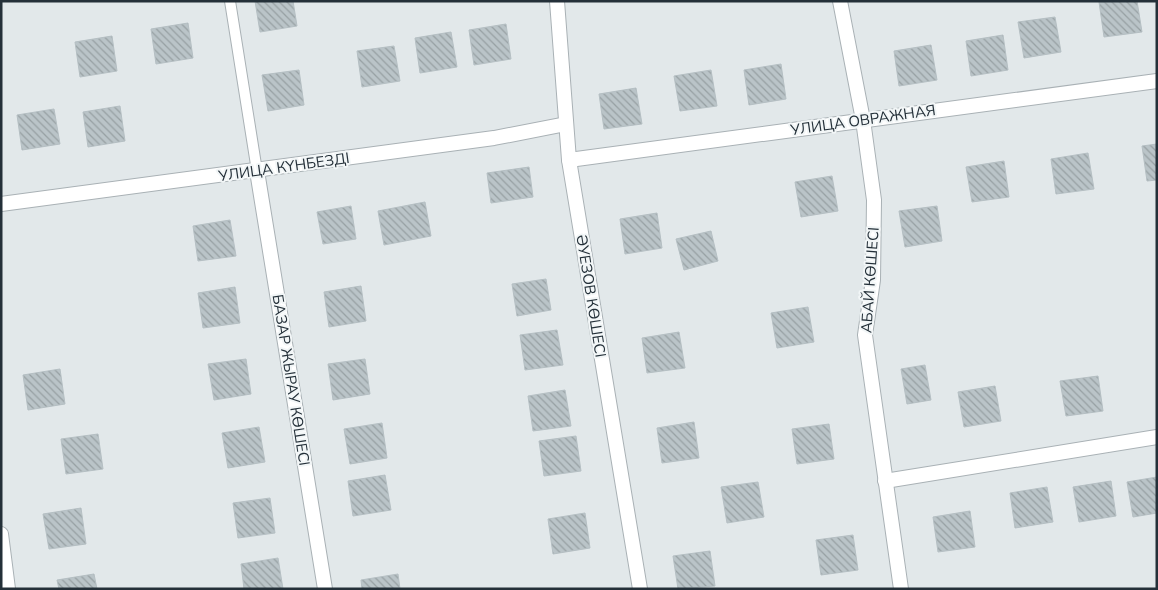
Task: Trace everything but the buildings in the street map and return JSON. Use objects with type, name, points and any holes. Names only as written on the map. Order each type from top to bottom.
[{"type":"street","name":"ӘУЕЗОВ КӨШЕСІ","points":[[557,1],[569,160],[640,589]]},
{"type":"street","name":"АБАЙ КӨШЕСІ","points":[[840,1],[863,120],[874,200],[873,280],[865,334],[900,589]]},
{"type":"street","name":"УЛИЦА ОВРАЖНАЯ","points":[[569,160],[1157,81]]},
{"type":"street","name":"УЛИЦА КҮНБЕЗДІ","points":[[1,204],[494,138],[566,124]]},
{"type":"street","name":"БАЗАР ЖЫРАУ КӨШЕСІ","points":[[256,170],[325,589]]},
{"type":"street","points":[[885,481],[1157,437]]},
{"type":"street","points":[[1,534],[8,589]]},
{"type":"lane","points":[[230,1],[256,170]]}]
